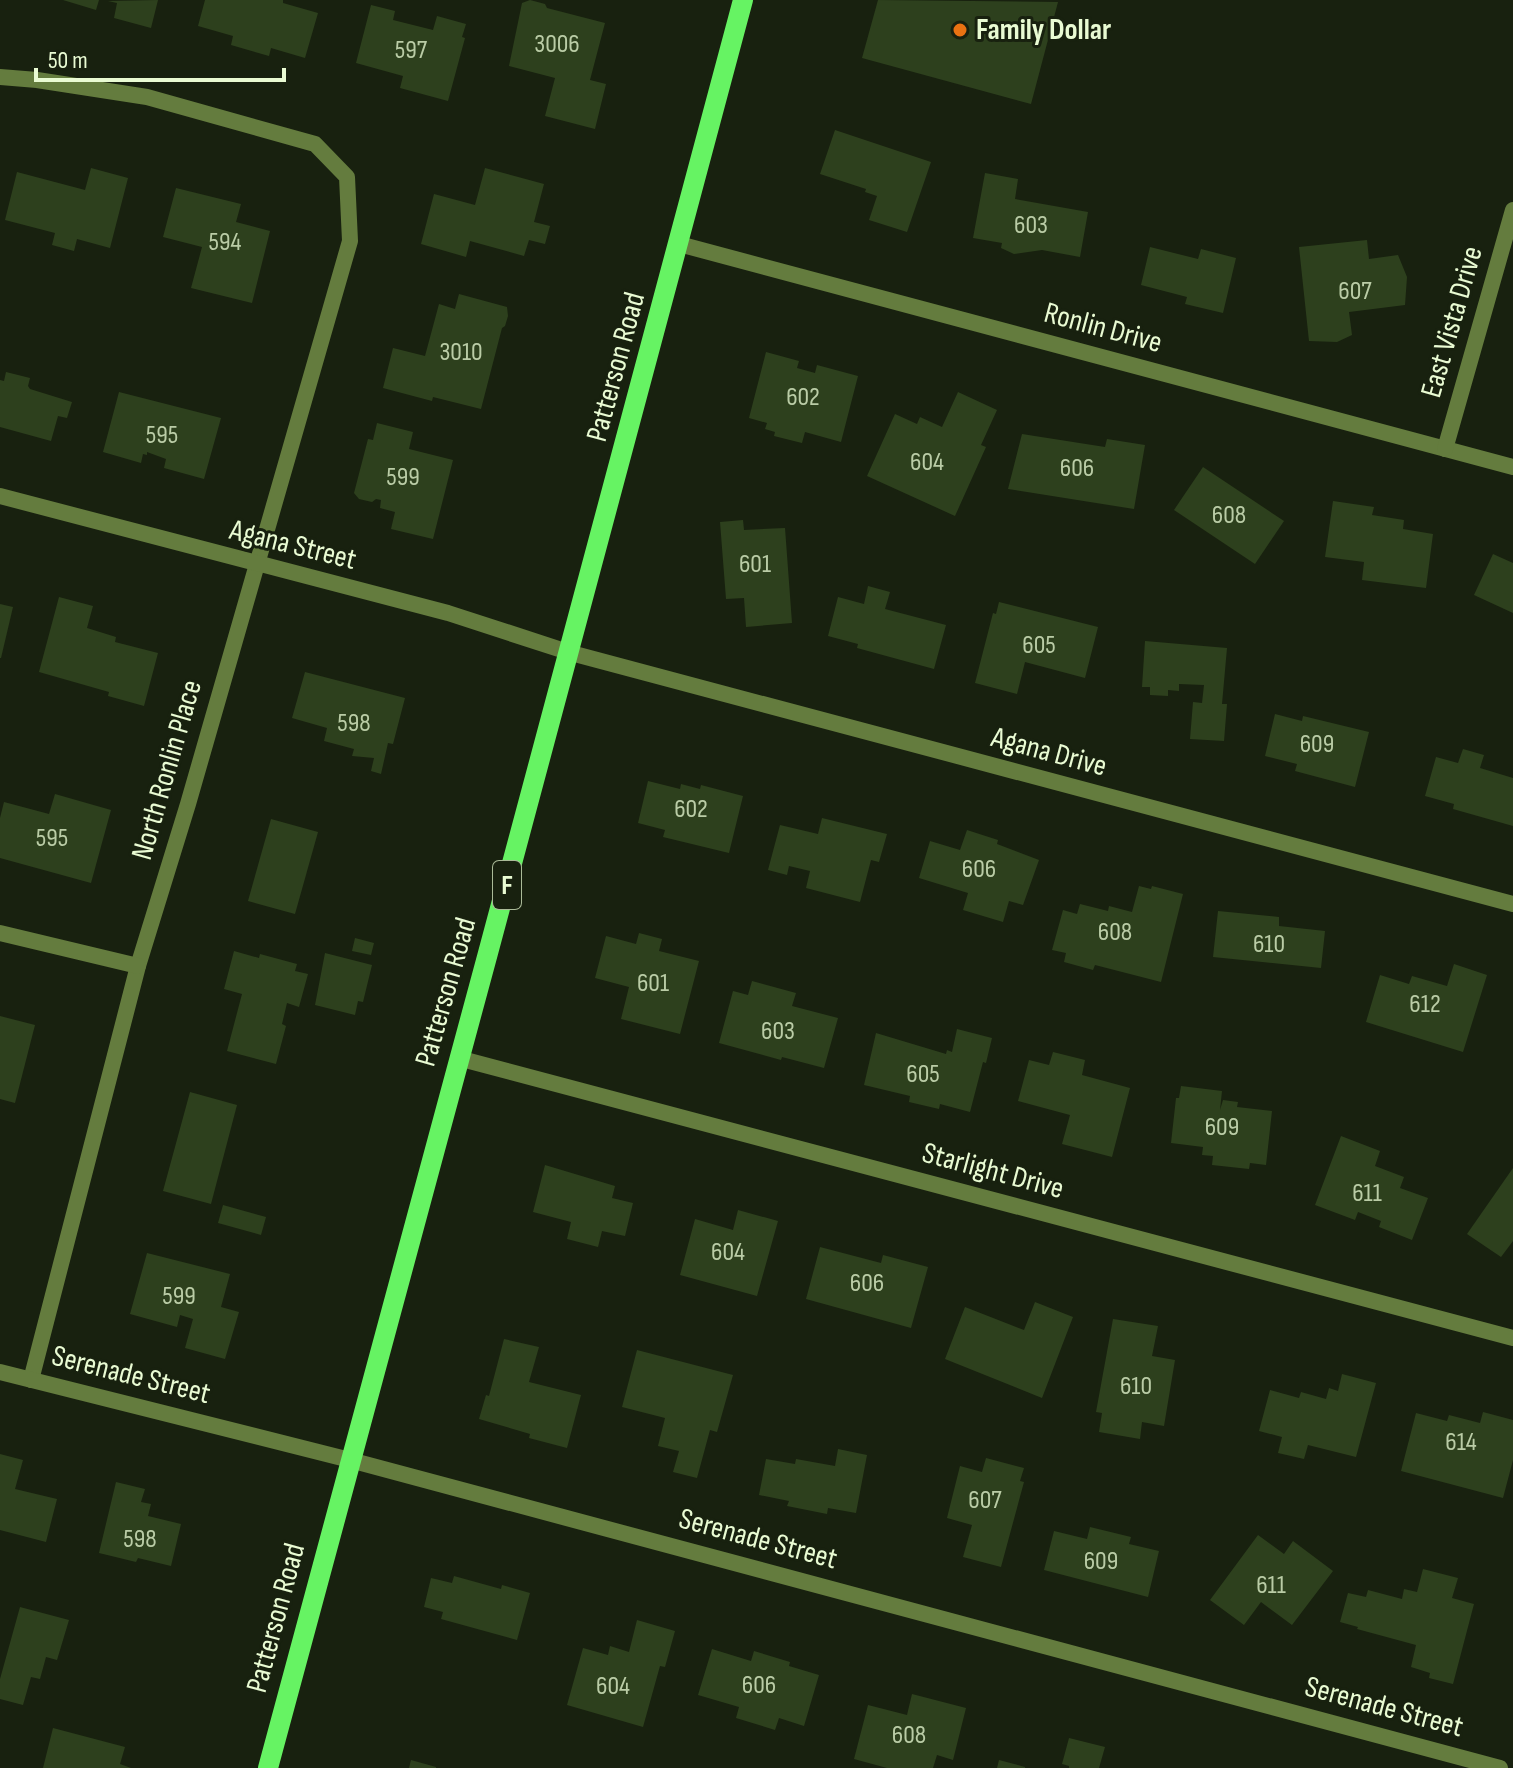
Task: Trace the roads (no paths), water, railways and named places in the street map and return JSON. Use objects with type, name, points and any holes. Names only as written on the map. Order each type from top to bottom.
[{"type":"main road","name":"Patterson Road","points":[[268,1768],[458,1058],[571,653],[743,0]]},
{"type":"street","name":"North Ronlin Place","points":[[0,77],[147,97],[315,144],[347,177],[350,241],[138,966],[31,1380]]},
{"type":"street","name":"East Vista Drive","points":[[1445,449],[1513,210]]},
{"type":"street","name":"Ronlin Drive","points":[[679,244],[1513,467]]},
{"type":"street","name":"Agana Street","points":[[0,496],[448,613],[571,653]]},
{"type":"street","name":"Agana Drive","points":[[571,653],[1513,904]]},
{"type":"street","points":[[0,933],[138,966]]},
{"type":"street","name":"Starlight Drive","points":[[458,1058],[1513,1338]]},
{"type":"street","name":"Serenade Street","points":[[0,1372],[350,1460],[1500,1768]]},
{"type":"place","name":"Family Dollar","points":[[960,30]]}]
